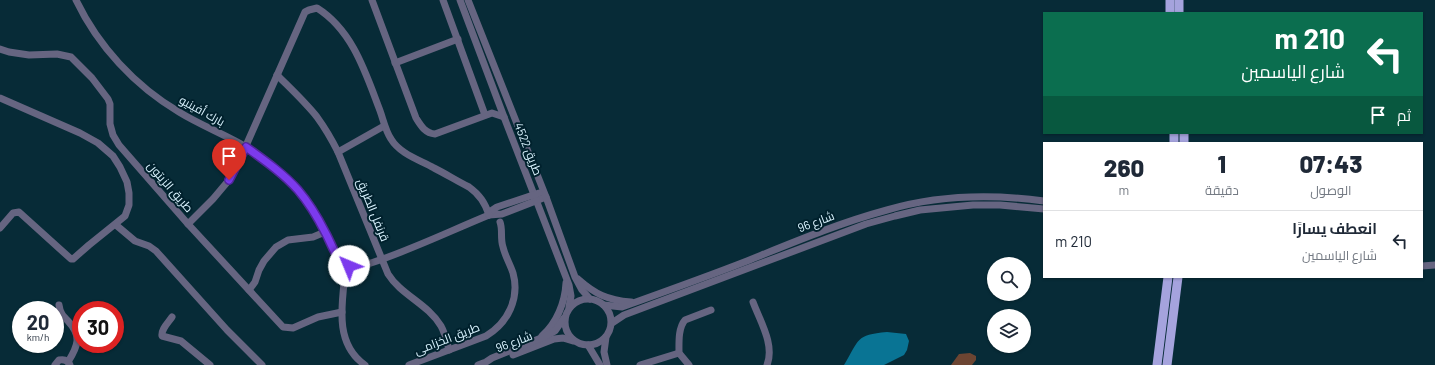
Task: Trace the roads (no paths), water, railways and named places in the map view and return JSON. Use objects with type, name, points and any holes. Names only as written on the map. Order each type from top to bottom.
[{"type":"main road","points":[[1170,0],[1170,12]]},
{"type":"main road","points":[[1179,0],[1179,12]]},
{"type":"main road","points":[[1164,278],[1163,289],[1166,301]]},
{"type":"main road","points":[[1157,365],[1168,278]]},
{"type":"main road","points":[[1168,365],[1178,278]]},
{"type":"main road","points":[[1173,320],[1179,310],[1184,278]]},
{"type":"street","name":"بارك أفينيو","points":[[76,0],[86,20],[105,46],[132,77],[178,112],[246,147],[266,161],[298,190],[325,232],[336,255],[346,265]]},
{"type":"street","points":[[372,0],[416,118],[422,128],[435,134],[489,114],[499,103]]},
{"type":"street","points":[[443,0],[489,114]]},
{"type":"street","name":"طريق 4522","points":[[460,0],[570,285],[571,296],[569,307]]},
{"type":"street","name":"طريق 4522","points":[[468,0],[575,276],[582,290],[590,299]]},
{"type":"street","points":[[188,224],[213,199],[229,180],[246,147],[305,12],[317,8],[334,20],[342,29],[351,44],[362,64],[379,108],[384,126],[392,140],[402,150],[476,192],[484,202],[489,215]]},
{"type":"street","points":[[395,63],[458,39]]},
{"type":"street","name":"طريق الزيتون","points":[[0,49],[29,55],[65,55],[75,60],[92,78],[108,99],[110,124],[113,135],[119,145],[188,224],[283,327],[298,327],[318,317],[342,312]]},
{"type":"street","name":"قرنفل الطريق","points":[[277,75],[317,117],[338,152],[381,260],[390,277],[397,286],[424,308],[441,326],[449,350]]},
{"type":"street","points":[[0,98],[98,142],[113,156],[120,167],[128,182],[129,193],[129,206],[125,216],[73,259],[71,259],[19,212],[13,213],[0,228]]},
{"type":"street","points":[[489,114],[504,117]]},
{"type":"street","points":[[338,152],[384,126]]},
{"type":"street","points":[[365,365],[354,355],[345,339],[342,329],[346,265],[352,267],[381,260],[489,215],[502,214],[544,194]]},
{"type":"street","name":"شارع 96","points":[[604,305],[622,307],[843,223],[889,209],[916,203],[975,197],[1003,197],[1043,201]]},
{"type":"street","points":[[489,215],[499,206],[536,198]]},
{"type":"street","name":"شارع 96","points":[[612,323],[635,310],[866,224],[920,210],[947,207],[1000,205],[1043,209]]},
{"type":"street","points":[[499,206],[502,214]]},
{"type":"street","name":"طريق الخزامى","points":[[409,365],[486,336],[501,324],[511,308],[514,296],[514,278],[502,246],[502,227],[500,222]]},
{"type":"street","points":[[116,224],[135,241],[156,250],[227,330],[262,365]]},
{"type":"street","points":[[249,290],[255,282],[264,261],[276,247],[288,240],[313,237],[325,232]]},
{"type":"street","points":[[1423,266],[1435,265]]},
{"type":"street","points":[[575,276],[594,292],[604,297],[613,300],[635,302]]},
{"type":"street","points":[[536,341],[552,325],[556,318],[564,299],[566,277]]},
{"type":"street","points":[[583,299],[590,299],[598,301],[609,310],[612,323],[610,331],[606,337],[596,344],[588,345],[574,341],[569,336],[565,329],[564,318],[569,307],[575,302],[583,299]]},
{"type":"street","points":[[753,302],[768,343],[769,358],[767,365]]},
{"type":"street","points":[[689,365],[678,353],[683,322],[712,310]]},
{"type":"street","points":[[55,365],[61,360],[69,363],[77,345],[78,338],[74,328],[64,317]]},
{"type":"street","points":[[172,317],[163,329],[162,336],[181,341],[210,365]]},
{"type":"street","name":"شارع 96","points":[[478,365],[536,341],[555,331],[564,318]]},
{"type":"street","points":[[606,337],[604,352],[607,365]]},
{"type":"street","name":"شارع 96","points":[[486,362],[494,362],[554,339],[563,338],[574,341]]},
{"type":"street","points":[[588,345],[600,365]]},
{"type":"street","points":[[640,365],[678,353]]},
{"type":"water","points":[[887,332],[906,334],[909,341],[904,355],[884,365],[844,365],[856,344],[860,340],[869,335]]}]
